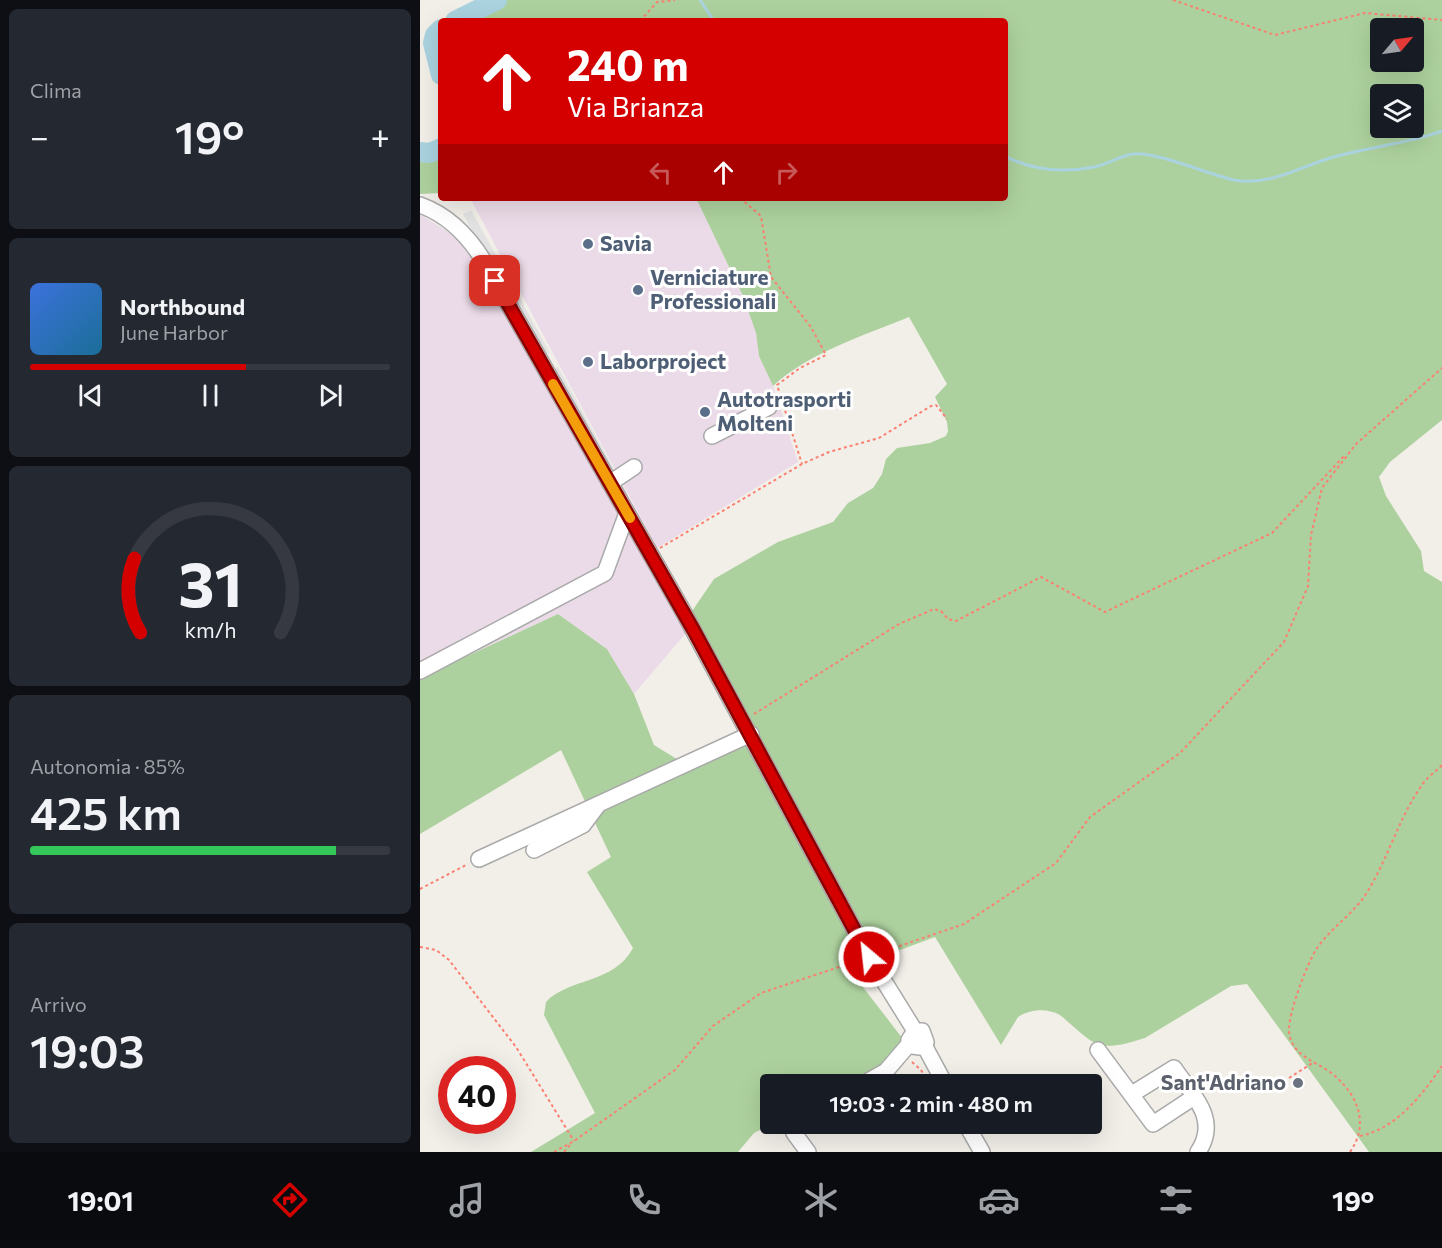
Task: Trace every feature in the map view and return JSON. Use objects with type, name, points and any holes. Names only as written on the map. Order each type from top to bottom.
[{"type":"street","points":[[420,205],[452,224],[475,248],[747,727],[913,1043],[937,1074]]},
{"type":"street","points":[[712,436],[769,407]]},
{"type":"street","points":[[610,483],[634,467]]},
{"type":"street","points":[[420,671],[605,573],[627,513]]},
{"type":"street","points":[[478,859],[599,802],[747,727]]},
{"type":"street","points":[[534,850],[583,825],[599,802]]},
{"type":"street","points":[[881,1074],[913,1043]]},
{"type":"street","points":[[1098,1050],[1153,1124],[1194,1097]]},
{"type":"street","points":[[1132,1094],[1174,1068],[1207,1121],[1208,1132],[1198,1152]]},
{"type":"street","points":[[795,1134],[808,1152]]},
{"type":"street","points":[[972,1134],[982,1152]]},
{"type":"path","points":[[643,18],[657,2],[675,0]]},
{"type":"path","points":[[1173,0],[1275,35],[1365,13],[1442,20]]},
{"type":"path","points":[[744,201],[762,216],[771,277],[811,327],[826,355],[800,368],[777,386],[802,464]]},
{"type":"path","points":[[747,727],[899,624],[934,609],[941,610],[948,619],[957,621],[1041,577],[1105,612],[1272,533],[1356,444],[1442,368]]},
{"type":"path","points":[[650,554],[802,464],[829,452],[879,438],[931,406],[936,405],[947,419]]},
{"type":"path","points":[[554,1152],[574,1141],[675,1070],[713,1026],[761,993],[964,924],[1056,862],[1090,817],[1180,753],[1284,642],[1308,586],[1311,535],[1322,488],[1356,444]]},
{"type":"path","points":[[1350,1152],[1360,1136],[1360,1119],[1353,1099],[1335,1075],[1300,1054],[1291,1039],[1289,1029],[1298,996],[1317,949],[1365,896],[1420,787],[1442,765]]},
{"type":"path","points":[[420,889],[478,859]]},
{"type":"path","points":[[420,947],[436,951],[449,960],[516,1047],[574,1141]]},
{"type":"path","points":[[913,1043],[923,1074]]},
{"type":"path","points":[[1289,1078],[1314,1062]]},
{"type":"path","points":[[1360,1136],[1377,1133],[1391,1125],[1430,1083],[1442,1066]]},
{"type":"path","points":[[564,1152],[574,1141]]},
{"type":"shaded area","points":[[472,201],[697,201],[743,296],[756,333],[759,356],[773,386],[798,462],[657,548]]},
{"type":"shaded area","points":[[471,210],[550,353],[542,357],[463,214]]},
{"type":"shaded area","points":[[420,214],[465,243],[686,633],[634,694],[607,649],[558,614],[420,678]]},
{"type":"shaded area","points":[[558,367],[628,495],[621,499],[551,371]]},
{"type":"green space","points":[[489,0],[1442,0],[1442,420],[1390,462],[1379,477],[1386,496],[1421,551],[1424,571],[1442,582],[1442,1152],[1369,1152],[1247,984],[1231,986],[1145,1038],[1128,1043],[1106,1046],[1097,1044],[1081,1034],[1060,1015],[1039,1010],[1018,1017],[1001,1045],[935,937],[849,969],[913,1052],[869,1074],[760,1074],[760,1130],[754,1133],[738,1152],[531,1152],[595,1113],[544,1015],[546,1002],[566,988],[603,975],[625,960],[633,948],[587,872],[611,857],[561,750],[420,834],[420,678],[558,614],[607,649],[634,694],[654,745],[680,761],[745,747],[750,734],[688,617],[714,579],[778,542],[833,522],[848,503],[873,488],[882,474],[886,459],[897,448],[930,443],[946,436],[948,431],[947,422],[935,397],[947,384],[909,317],[820,354],[773,386],[759,356],[756,333],[743,296],[697,201],[1008,201],[1008,18],[461,18]]},
{"type":"green space","points":[[420,150],[438,151],[438,193],[420,194]]},
{"type":"waterway","points":[[461,18],[497,0]]},
{"type":"waterway","points":[[700,0],[712,18]]},
{"type":"waterway","points":[[438,32],[433,43],[438,63]]},
{"type":"waterway","points":[[1008,157],[1037,168],[1071,170],[1094,167],[1128,155],[1143,154],[1234,180],[1259,181],[1282,176],[1341,155],[1414,140],[1442,131]]},
{"type":"waterway","points":[[420,152],[430,153],[438,149]]},
{"type":"slow traffic","points":[[553,384],[630,518]]},
{"type":"place","name":"Savia","points":[[588,244]]},
{"type":"place","name":"Verniciature Professionali","points":[[638,290]]},
{"type":"place","name":"Laborproject","points":[[588,362]]},
{"type":"place","name":"Autotrasporti Molteni","points":[[705,412]]},
{"type":"place","name":"Sant'Adriano","points":[[1298,1083]]},
{"type":"route","points":[[495,281],[751,734],[869,957]]}]
